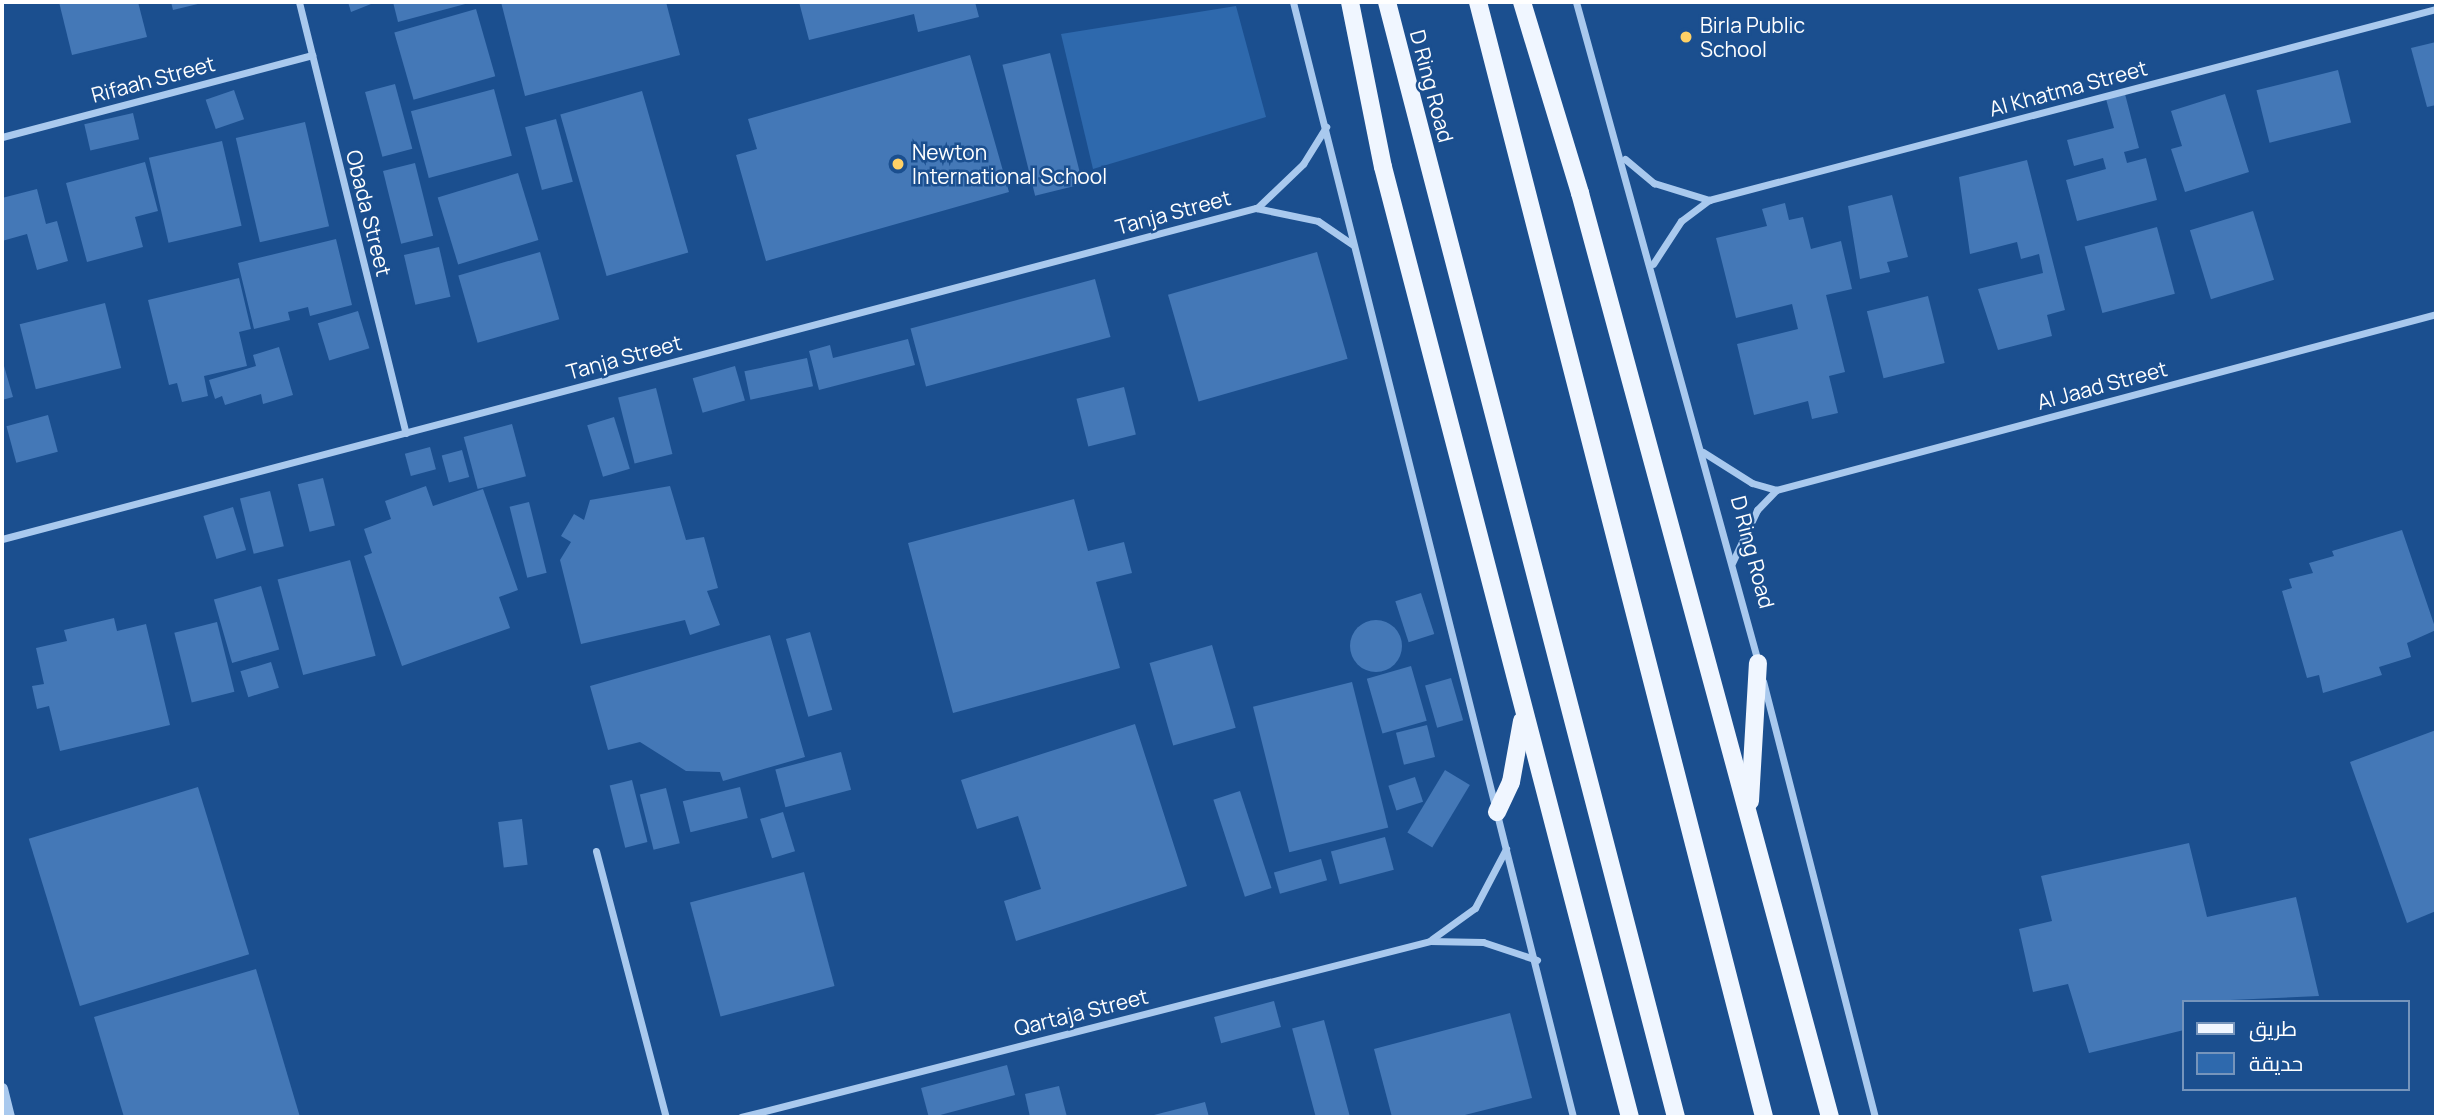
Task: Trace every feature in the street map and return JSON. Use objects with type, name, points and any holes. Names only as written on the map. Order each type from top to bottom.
[{"type":"main road","points":[[1350,2],[1383,167],[1630,1117]]},
{"type":"main road","name":"D Ring Road","points":[[1387,2],[1676,1117]]},
{"type":"main road","points":[[1478,2],[1764,1117]]},
{"type":"main road","points":[[1522,2],[1580,193],[1830,1117]]},
{"type":"main road","points":[[1749,818],[1758,663]]},
{"type":"main road","points":[[1497,812],[1511,782],[1523,711]]},
{"type":"street","name":"Obada Street","points":[[299,2],[406,433]]},
{"type":"street","points":[[1293,2],[1506,848],[1537,960],[1573,1117]]},
{"type":"street","name":"D Ring Road","points":[[1576,2],[1624,158],[1653,265],[1875,1117]]},
{"type":"street","name":"Al Khatma Street","points":[[1653,265],[1682,221],[1709,200],[2436,9]]},
{"type":"street","name":"Rifaah Street","points":[[2,137],[312,55]]},
{"type":"street","name":"Tanja Street","points":[[1256,208],[1303,164],[1326,127]]},
{"type":"street","points":[[1624,158],[1654,183],[1709,200]]},
{"type":"street","name":"Tanja Street","points":[[2,539],[1256,208],[1318,221],[1353,245]]},
{"type":"street","name":"Al Jaad Street","points":[[1776,490],[2436,314]]},
{"type":"street","points":[[1703,452],[1752,483],[1776,490],[1757,510],[1732,564]]},
{"type":"street","name":"Qartaja Street","points":[[1430,940],[1475,908],[1506,848]]},
{"type":"street","points":[[596,851],[666,1117]]},
{"type":"street","name":"Qartaja Street","points":[[741,1117],[1430,940],[1483,942],[1537,960]]},
{"type":"street","points":[[2,1089],[9,1117]]},
{"type":"green space","points":[[1236,6],[1266,117],[1093,169],[1061,34]]},
{"type":"building","points":[[59,2],[138,2],[147,37],[72,55]]},
{"type":"building","points":[[171,2],[202,2],[202,3],[173,10]]},
{"type":"building","points":[[348,2],[376,2],[351,12]]},
{"type":"building","points":[[393,2],[469,2],[469,3],[398,22]]},
{"type":"building","points":[[501,2],[666,2],[680,55],[525,96]]},
{"type":"building","points":[[799,2],[975,2],[979,17],[918,32],[914,14],[809,40]]},
{"type":"building","points":[[476,9],[495,76],[414,100],[394,32]]},
{"type":"building","points":[[2436,42],[2436,105],[2427,107],[2411,48]]},
{"type":"building","points":[[1050,53],[1083,184],[1035,196],[1002,65]]},
{"type":"building","points":[[970,55],[1009,192],[766,261],[736,155],[757,149],[748,119]]},
{"type":"building","points":[[2338,70],[2351,122],[2270,143],[2256,90]]},
{"type":"building","points":[[395,84],[412,149],[382,157],[365,92]]},
{"type":"building","points":[[494,89],[512,156],[429,178],[411,111]]},
{"type":"building","points":[[234,90],[244,119],[216,129],[206,100]]},
{"type":"building","points":[[642,91],[688,252],[607,276],[560,114]]},
{"type":"building","points":[[2125,94],[2139,148],[2124,152],[2127,163],[2146,158],[2157,200],[2077,221],[2066,180],[2106,169],[2103,158],[2074,166],[2067,140],[2114,128],[2106,99]]},
{"type":"building","points":[[2225,94],[2249,172],[2185,192],[2171,149],[2182,146],[2171,111]]},
{"type":"building","points":[[133,113],[139,139],[90,151],[84,124]]},
{"type":"building","points":[[556,119],[573,182],[542,190],[525,127]]},
{"type":"building","points":[[305,122],[329,226],[260,242],[236,138]]},
{"type":"building","points":[[222,141],[242,226],[168,243],[149,158]]},
{"type":"building","points":[[2027,160],[2065,310],[2047,315],[2052,336],[1998,350],[1978,289],[2043,273],[2039,254],[2021,259],[2017,242],[1970,254],[1959,177]]},
{"type":"building","points":[[145,162],[158,211],[135,217],[143,247],[87,262],[66,183]]},
{"type":"building","points":[[415,163],[433,236],[401,244],[383,171]]},
{"type":"building","points":[[518,173],[538,240],[458,265],[438,198]]},
{"type":"building","points":[[37,189],[46,224],[57,221],[68,261],[37,270],[27,234],[2,241],[2,198]]},
{"type":"building","points":[[1892,195],[1908,257],[1887,262],[1890,272],[1860,279],[1848,206]]},
{"type":"building","points":[[1785,203],[1789,220],[1803,217],[1811,249],[1841,241],[1852,289],[1826,295],[1845,372],[1829,376],[1838,413],[1812,419],[1808,401],[1754,415],[1737,344],[1798,329],[1792,304],[1736,318],[1716,238],[1767,226],[1762,209]]},
{"type":"building","points":[[2253,211],[2274,280],[2211,299],[2190,230]]},
{"type":"building","points":[[2157,227],[2175,294],[2102,313],[2085,246]]},
{"type":"building","points":[[336,239],[352,305],[310,316],[308,307],[288,312],[290,320],[254,329],[238,263]]},
{"type":"building","points":[[439,247],[450,297],[415,305],[404,255]]},
{"type":"building","points":[[540,252],[559,319],[478,343],[458,275]]},
{"type":"building","points":[[1317,252],[1348,359],[1199,401],[1168,295]]},
{"type":"building","points":[[239,278],[251,329],[239,332],[247,366],[204,376],[208,396],[182,402],[177,383],[169,385],[148,300]]},
{"type":"building","points":[[1095,279],[1111,337],[926,386],[911,328]]},
{"type":"building","points":[[1928,296],[1945,363],[1884,378],[1867,311]]},
{"type":"building","points":[[105,303],[121,368],[36,389],[20,324]]},
{"type":"building","points":[[358,311],[369,348],[329,361],[318,323]]},
{"type":"building","points":[[908,339],[915,365],[819,390],[809,351],[830,345],[833,358]]},
{"type":"building","points":[[279,347],[293,395],[263,404],[261,394],[225,405],[222,396],[215,399],[209,380],[256,366],[253,355]]},
{"type":"building","points":[[807,358],[813,386],[750,400],[744,371]]},
{"type":"building","points":[[2,359],[13,397],[2,400]]},
{"type":"building","points":[[735,366],[745,401],[703,413],[693,378]]},
{"type":"building","points":[[1124,387],[1136,435],[1088,446],[1076,399]]},
{"type":"building","points":[[656,388],[672,454],[635,463],[618,397]]},
{"type":"building","points":[[48,415],[58,452],[16,463],[6,426]]},
{"type":"building","points":[[614,417],[630,469],[603,477],[587,425]]},
{"type":"building","points":[[512,424],[526,476],[478,489],[464,437]]},
{"type":"building","points":[[430,447],[436,469],[411,476],[405,454]]},
{"type":"building","points":[[462,450],[469,477],[449,482],[442,455]]},
{"type":"building","points":[[323,478],[335,526],[310,532],[298,484]]},
{"type":"building","points":[[426,486],[433,506],[483,489],[518,590],[499,597],[510,628],[402,666],[364,556],[372,553],[364,529],[391,519],[385,501]]},
{"type":"building","points":[[670,486],[686,540],[704,537],[718,588],[707,591],[720,625],[690,635],[685,620],[581,644],[560,560],[571,542],[561,536],[574,514],[584,520],[590,500]]},
{"type":"building","points":[[270,491],[284,546],[254,554],[240,498]]},
{"type":"building","points":[[1074,499],[1088,551],[1124,542],[1132,573],[1096,582],[1120,668],[953,713],[908,543]]},
{"type":"building","points":[[529,502],[547,573],[527,578],[510,507]]},
{"type":"building","points":[[233,507],[246,550],[217,559],[203,516]]},
{"type":"building","points":[[2402,530],[2436,630],[2407,643],[2411,657],[2379,667],[2382,675],[2323,693],[2319,675],[2307,678],[2282,591],[2292,588],[2289,579],[2313,573],[2309,563],[2334,556],[2332,551]]},
{"type":"building","points":[[350,560],[376,656],[303,675],[278,579]]},
{"type":"building","points":[[261,586],[279,649],[232,663],[214,600]]},
{"type":"building","points":[[1421,593],[1434,634],[1409,642],[1395,601]]},
{"type":"building","points":[[114,618],[117,631],[146,624],[170,725],[60,751],[49,706],[37,709],[32,686],[44,684],[36,648],[67,641],[64,630]]},
{"type":"building","points":[[1376,620],[1395,627],[1402,646],[1395,665],[1376,672],[1357,665],[1350,646],[1357,627]]},
{"type":"building","points":[[217,622],[234,692],[192,703],[174,633]]},
{"type":"building","points":[[810,632],[832,710],[808,717],[786,639]]},
{"type":"building","points":[[770,635],[805,757],[723,781],[720,772],[686,771],[640,742],[608,750],[590,686]]},
{"type":"building","points":[[1212,645],[1236,728],[1173,746],[1150,663]]},
{"type":"building","points":[[271,662],[279,688],[248,697],[240,671]]},
{"type":"building","points":[[1411,666],[1427,721],[1382,733],[1367,679]]},
{"type":"building","points":[[1451,678],[1463,720],[1437,728],[1425,685]]},
{"type":"building","points":[[1352,682],[1388,828],[1289,852],[1253,707]]},
{"type":"building","points":[[1135,724],[1187,886],[1016,941],[1004,901],[1041,889],[1018,816],[977,829],[961,780]]},
{"type":"building","points":[[1427,725],[1435,757],[1404,765],[1396,733]]},
{"type":"building","points":[[2436,730],[2436,911],[2407,923],[2350,762]]},
{"type":"building","points":[[841,752],[851,790],[785,807],[775,770]]},
{"type":"building","points":[[1445,770],[1470,785],[1432,848],[1407,833]]},
{"type":"building","points":[[1415,777],[1423,802],[1396,810],[1388,786]]},
{"type":"building","points":[[632,780],[647,842],[625,848],[610,786]]},
{"type":"building","points":[[198,787],[249,954],[80,1006],[29,839]]},
{"type":"building","points":[[740,787],[748,818],[690,832],[683,801]]},
{"type":"building","points":[[666,788],[680,843],[654,850],[640,795]]},
{"type":"building","points":[[1240,791],[1272,888],[1245,897],[1213,800]]},
{"type":"building","points":[[783,812],[795,851],[772,858],[760,819]]},
{"type":"building","points":[[522,819],[528,865],[504,868],[498,822]]},
{"type":"building","points":[[1385,837],[1394,870],[1340,884],[1331,851]]},
{"type":"building","points":[[2189,843],[2207,917],[2296,897],[2319,996],[2182,1000],[2182,1030],[2089,1053],[2068,984],[2033,992],[2019,929],[2052,921],[2041,876]]},
{"type":"building","points":[[1321,859],[1327,880],[1280,894],[1274,873]]},
{"type":"building","points":[[804,872],[835,986],[721,1017],[690,903]]},
{"type":"building","points":[[256,969],[300,1117],[124,1117],[94,1017]]},
{"type":"building","points":[[1274,1001],[1281,1027],[1221,1043],[1214,1017]]},
{"type":"building","points":[[1510,1013],[1532,1098],[1457,1117],[1392,1117],[1374,1049]]},
{"type":"building","points":[[1324,1020],[1350,1117],[1316,1117],[1292,1029]]},
{"type":"building","points":[[1007,1065],[1015,1095],[929,1117],[921,1088]]},
{"type":"building","points":[[1059,1086],[1067,1117],[1030,1117],[1025,1094]]},
{"type":"building","points":[[1205,1102],[1209,1117],[1150,1116]]},
{"type":"place","name":"Birla Public School","points":[[1686,37]]},
{"type":"place","name":"Newton International School","points":[[898,164]]}]
